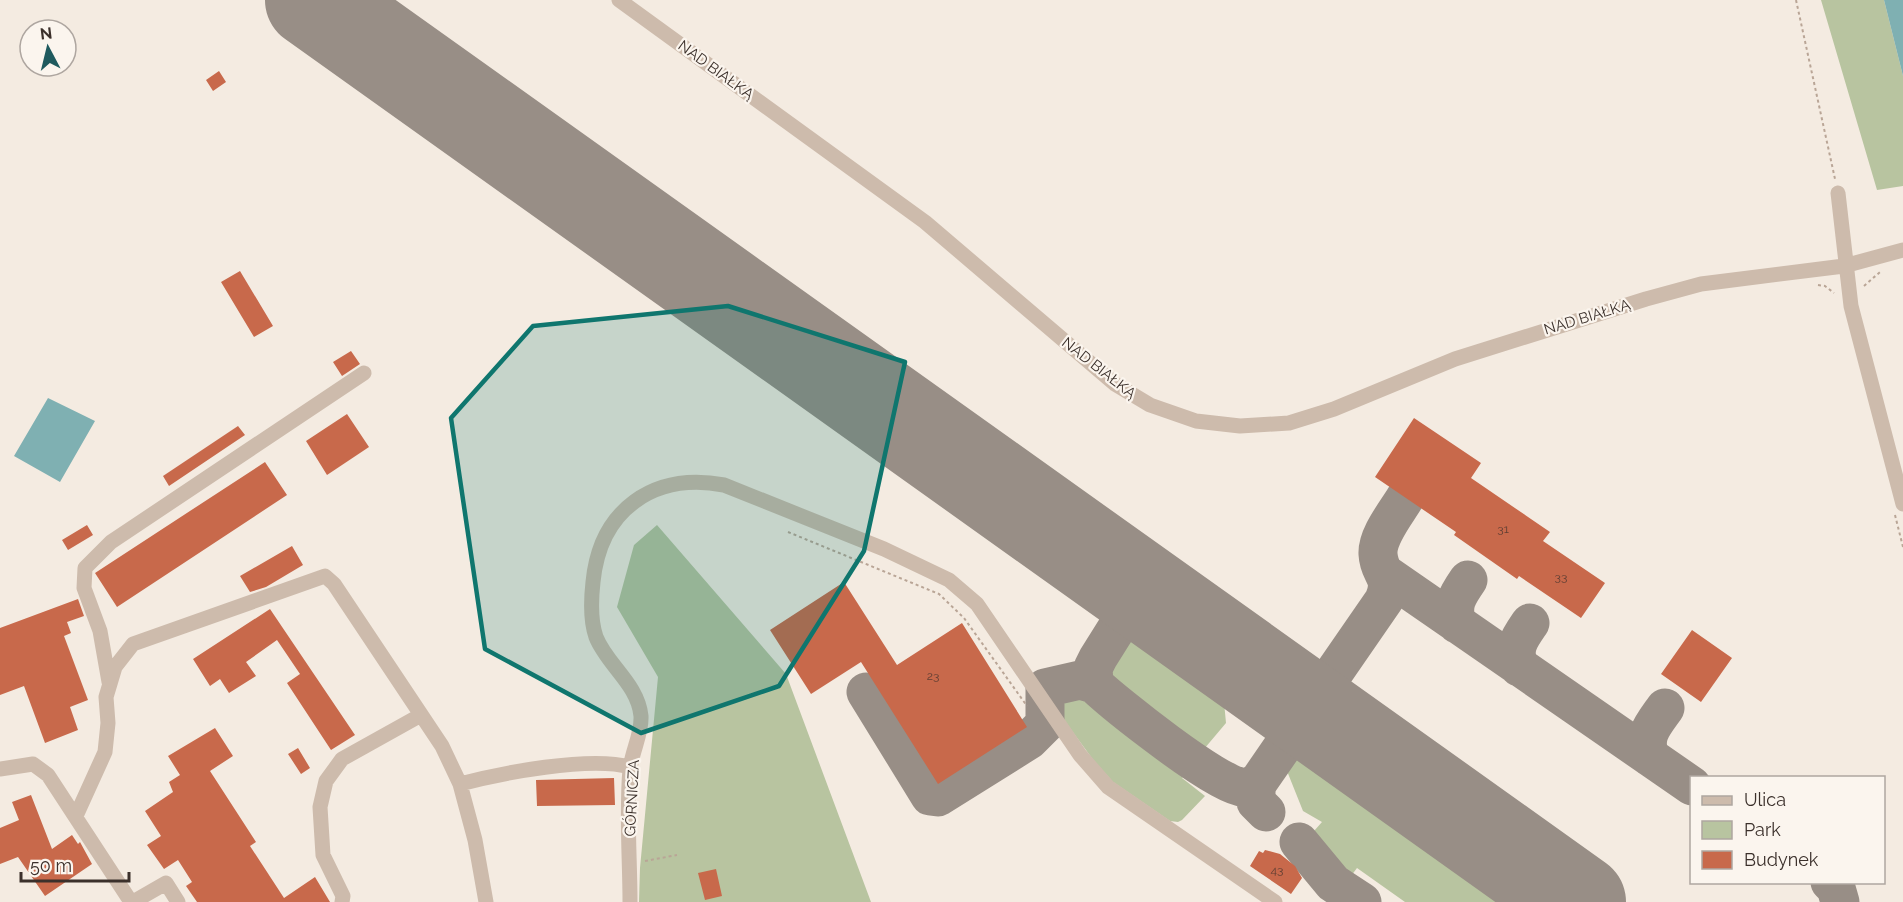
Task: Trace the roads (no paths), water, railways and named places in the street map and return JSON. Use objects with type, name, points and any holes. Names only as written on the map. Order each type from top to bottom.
[{"type":"street","name":"NAD BIAŁKĄ","points":[[619,0],[926,222],[1115,384],[1150,405],[1196,421],[1239,426],[1289,423],[1334,409],[1455,359],[1646,299],[1701,284],[1885,263],[1903,250]]},
{"type":"street","points":[[1838,193],[1844,266],[1855,323],[1903,504]]},
{"type":"street","points":[[109,685],[100,631],[84,588],[85,568],[111,542],[364,373]]},
{"type":"street","name":"GÓRNICZA","points":[[630,902],[630,767],[641,722],[639,707],[633,692],[596,635],[592,591],[597,554],[610,527],[645,494],[678,483],[708,482],[724,485],[797,513],[884,549],[949,580],[977,604],[1080,755],[1108,787],[1275,902]]},
{"type":"street","points":[[76,816],[105,752],[108,723],[106,697],[115,667],[134,644],[325,576],[334,584],[442,746],[460,784],[475,840],[486,902]]},
{"type":"street","points":[[342,902],[343,896],[323,855],[320,807],[326,781],[342,759],[421,715]]},
{"type":"street","points":[[460,784],[506,772],[615,763],[630,767]]},
{"type":"street","points":[[0,768],[33,764],[48,775],[132,902],[166,883],[178,902]]},
{"type":"water","points":[[1884,0],[1903,0],[1903,76]]},
{"type":"water","points":[[48,398],[95,421],[60,482],[14,456]]}]
